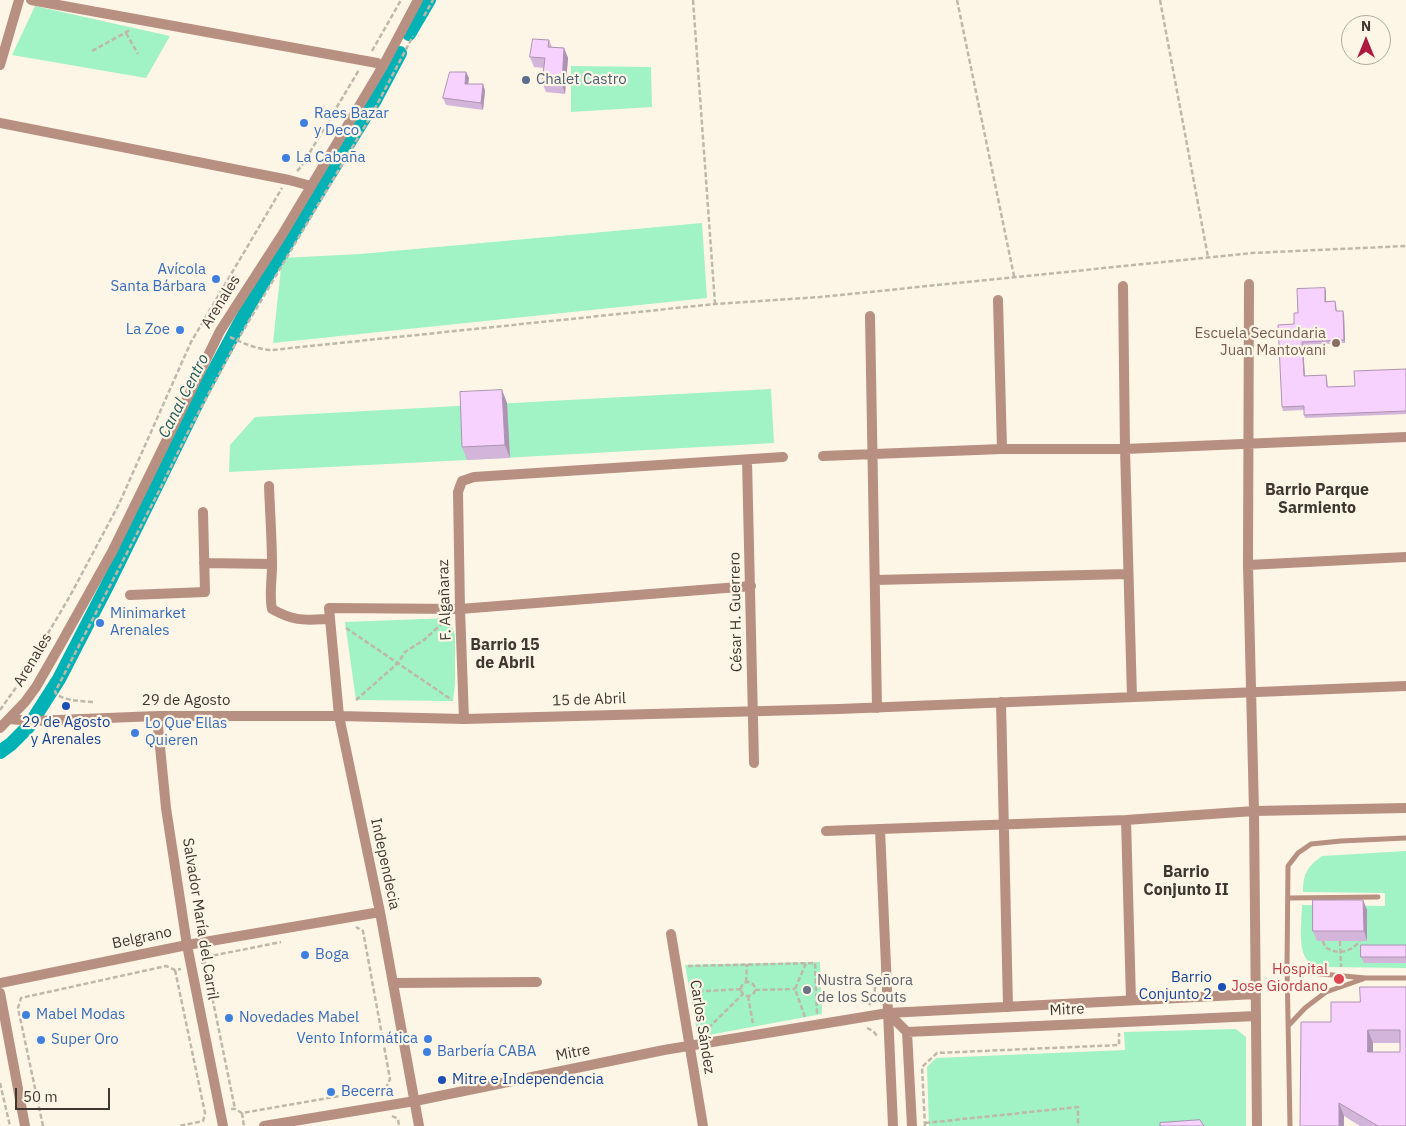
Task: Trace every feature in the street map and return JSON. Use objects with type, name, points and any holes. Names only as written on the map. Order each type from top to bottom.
[{"type":"street","points":[[0,65],[18,0]]},
{"type":"street","points":[[31,0],[377,63],[382,66]]},
{"type":"street","name":"Arenales","points":[[0,728],[25,702],[36,687],[59,647],[112,552],[220,331],[282,235],[382,66],[418,0]]},
{"type":"street","points":[[0,123],[289,180],[311,186]]},
{"type":"street","points":[[1249,284],[1248,565],[1254,811],[1257,1126]]},
{"type":"street","points":[[1123,286],[1125,449],[1132,697]]},
{"type":"street","points":[[998,300],[1002,449]]},
{"type":"street","points":[[870,316],[876,708]]},
{"type":"street","points":[[824,456],[1002,449],[1125,449],[1406,437]]},
{"type":"street","points":[[747,460],[783,457]]},
{"type":"street","name":"F. Algañaraz","points":[[464,719],[458,492],[462,481],[474,477],[747,460]]},
{"type":"street","name":"César H. Guerrero","points":[[747,460],[754,764]]},
{"type":"street","points":[[269,486],[272,564],[270,601],[272,609],[285,617],[302,621],[330,619]]},
{"type":"street","points":[[130,595],[205,592],[203,512]]},
{"type":"street","points":[[1248,565],[1406,557]]},
{"type":"street","points":[[204,563],[272,564]]},
{"type":"street","points":[[875,580],[1128,574]]},
{"type":"street","points":[[460,609],[751,586]]},
{"type":"street","name":"Independecia","points":[[420,1126],[380,912],[339,716],[329,608],[460,609]]},
{"type":"street","name":"15 de Abril","points":[[339,716],[464,719],[876,708],[1406,686]]},
{"type":"street","points":[[1001,702],[1008,1007]]},
{"type":"street","name":"29 de Agosto","points":[[9,719],[29,721],[157,716],[339,716]]},
{"type":"street","name":"Salvador María del Carril","points":[[157,716],[166,808],[187,944],[223,1126]]},
{"type":"street","points":[[826,831],[1126,820],[1254,811],[1406,808]]},
{"type":"street","points":[[1126,820],[1131,1000]]},
{"type":"street","points":[[880,829],[892,1126]]},
{"type":"street","name":"Belgrano","points":[[0,983],[187,944],[380,912]]},
{"type":"street","name":"Carlos Sández","points":[[671,934],[703,1126]]},
{"type":"street","points":[[393,983],[536,982]]},
{"type":"street","points":[[0,993],[25,1126]]},
{"type":"street","name":"Mitre","points":[[264,1126],[414,1101],[690,1046],[888,1013],[1256,994]]},
{"type":"street","points":[[888,1013],[907,1032],[912,1126]]},
{"type":"street","name":"Mitre","points":[[907,1032],[1256,1016]]},
{"type":"lane","points":[[1290,1126],[1287,966],[1288,866],[1298,853],[1311,844],[1406,838]]},
{"type":"lane","points":[[1288,898],[1378,898]]},
{"type":"lane","points":[[1288,971],[1366,978],[1406,978]]},
{"type":"lane","points":[[1288,1024],[1326,992],[1366,978]]},
{"type":"path","points":[[0,710],[15,689],[70,596],[119,504],[191,342],[283,186],[301,167],[376,46],[401,0]]},
{"type":"path","points":[[423,17],[433,0]]},
{"type":"path","points":[[693,0],[715,304]]},
{"type":"path","points":[[957,0],[1014,276]]},
{"type":"path","points":[[1160,0],[1208,257]]},
{"type":"path","points":[[92,51],[134,28]]},
{"type":"path","points":[[126,33],[138,54]]},
{"type":"path","points":[[93,702],[64,698],[57,696],[55,692],[237,340],[372,114],[414,33]]},
{"type":"path","points":[[237,340],[250,346],[272,350],[715,304],[820,297],[1252,252],[1406,246]]},
{"type":"path","points":[[356,700],[398,663],[405,652],[424,640],[449,618]]},
{"type":"path","points":[[346,628],[453,701]]},
{"type":"path","points":[[288,940],[211,956],[205,962],[235,1109],[242,1113],[386,1088],[390,1079],[363,931],[355,927]]},
{"type":"path","points":[[1323,941],[1325,947],[1335,952],[1355,948],[1360,941]]},
{"type":"path","points":[[1340,941],[1341,976]]},
{"type":"path","points":[[799,1018],[807,1016],[795,989],[806,963]]},
{"type":"path","points":[[686,966],[815,963],[817,1014],[822,1014]]},
{"type":"path","points":[[747,964],[746,982],[741,989],[743,994],[748,996],[756,990],[795,989]]},
{"type":"path","points":[[43,1126],[18,1008],[21,998],[166,966],[175,970],[205,1113],[203,1121],[179,1126]]},
{"type":"path","points":[[867,1006],[874,998],[875,978]]},
{"type":"path","points":[[746,982],[753,983],[756,990]]},
{"type":"path","points":[[690,992],[741,989]]},
{"type":"path","points":[[707,1035],[698,1037],[743,994]]},
{"type":"path","points":[[748,996],[754,1026]]},
{"type":"path","points":[[861,1026],[873,1031],[878,1038]]},
{"type":"path","points":[[1078,1126],[1078,1107],[926,1125],[922,1067],[937,1053],[1119,1045],[1118,1029]]},
{"type":"path","points":[[0,1082],[10,1126]]},
{"type":"path","points":[[242,1113],[244,1126]]},
{"type":"path","points":[[398,1120],[399,1126]]},
{"type":"green space","points":[[35,6],[170,36],[146,78],[12,55]]},
{"type":"green space","points":[[571,66],[651,67],[652,107],[571,112]]},
{"type":"green space","points":[[702,223],[707,298],[273,343],[282,258],[360,254]]},
{"type":"green space","points":[[771,389],[774,443],[229,472],[230,445],[255,417]]},
{"type":"green space","points":[[449,618],[455,635],[453,701],[356,700],[345,622]]},
{"type":"green space","points":[[1406,851],[1406,968],[1327,967],[1315,966],[1309,962],[1302,948],[1302,905],[1385,906],[1385,893],[1303,892],[1304,880],[1309,867],[1322,856]]},
{"type":"green space","points":[[820,962],[822,1014],[698,1037],[685,965]]},
{"type":"green space","points":[[1236,1029],[1246,1037],[1246,1126],[929,1126],[927,1067],[936,1058],[1125,1050],[1124,1032]]},
{"type":"building","points":[[533,39],[549,40],[548,47],[564,48],[562,84],[542,82],[545,58],[530,57]]},
{"type":"building","points":[[450,72],[466,72],[465,84],[483,84],[481,103],[443,98]]},
{"type":"building","points":[[1325,288],[1325,302],[1335,301],[1336,311],[1343,311],[1344,340],[1302,342],[1304,376],[1326,375],[1327,387],[1355,386],[1354,371],[1406,369],[1406,411],[1304,415],[1304,406],[1282,407],[1278,325],[1294,324],[1294,313],[1298,313],[1297,289]]},
{"type":"building","points":[[502,390],[505,445],[462,447],[460,392]]},
{"type":"building","points":[[1313,900],[1363,900],[1364,931],[1313,931]]},
{"type":"building","points":[[1361,945],[1406,945],[1406,957],[1361,957]]},
{"type":"building","points":[[1360,987],[1406,987],[1406,1126],[1378,1126],[1339,1103],[1339,1126],[1300,1126],[1301,1022],[1331,1022],[1331,1002],[1360,1002]],"holes":[[[1368,1030],[1400,1030],[1400,1052],[1368,1052]]]},
{"type":"building","points":[[1200,1120],[1204,1126],[1160,1126],[1160,1123]]},
{"type":"waterway","name":"Canal Centro","points":[[409,34],[429,0]]},
{"type":"waterway","name":"Canal Centro","points":[[0,752],[29,726],[59,679],[202,393],[251,302],[375,100],[400,53]]},
{"type":"place","name":"Chalet Castro","points":[[526,80]]},
{"type":"place","name":"Raes Bazar y Deco","points":[[304,123]]},
{"type":"place","name":"La Cabaña","points":[[286,158]]},
{"type":"place","name":"Avícola Santa Bárbara","points":[[216,279]]},
{"type":"place","name":"La Zoe","points":[[180,330]]},
{"type":"place","name":"Escuela Secundaria Juan Mantovani","points":[[1336,343]]},
{"type":"place","name":"Minimarket Arenales","points":[[100,623]]},
{"type":"place","name":"29 de Agosto y Arenales","points":[[66,706]]},
{"type":"place","name":"Lo Que Ellas Quieren","points":[[135,733]]},
{"type":"place","name":"Boga","points":[[305,955]]},
{"type":"place","name":"Hospital Jose Giordano","points":[[1339,979]]},
{"type":"place","name":"Barrio Conjunto 2","points":[[1222,987]]},
{"type":"place","name":"Nustra Señora de los Scouts","points":[[807,990]]},
{"type":"place","name":"Mabel Modas","points":[[26,1015]]},
{"type":"place","name":"Novedades Mabel","points":[[229,1018]]},
{"type":"place","name":"Vento Informática","points":[[428,1039]]},
{"type":"place","name":"Super Oro","points":[[41,1040]]},
{"type":"place","name":"Barbería CABA","points":[[427,1052]]},
{"type":"place","name":"Mitre e Independencia","points":[[442,1080]]},
{"type":"place","name":"Becerra","points":[[331,1092]]},
{"type":"district","name":"Barrio Parque Sarmiento","points":[[1317,499]]},
{"type":"district","name":"Barrio 15 de Abril","points":[[505,654]]},
{"type":"district","name":"Barrio Conjunto II","points":[[1186,881]]}]
